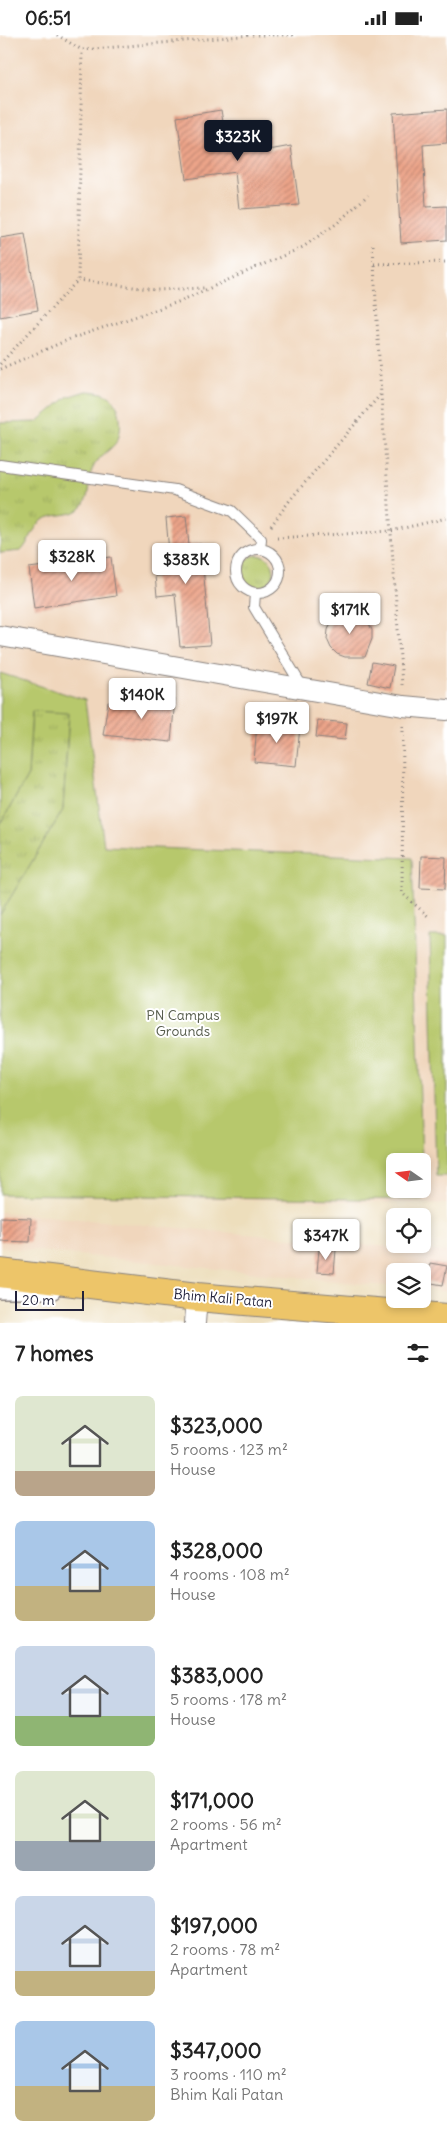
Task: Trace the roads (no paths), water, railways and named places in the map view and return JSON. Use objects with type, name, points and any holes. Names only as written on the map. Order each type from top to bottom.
[{"type":"main road","name":"Bhim Kali Patan","points":[[0,1273],[196,1309],[447,1318]]},
{"type":"street","points":[[0,636],[403,706],[447,710]]},
{"type":"street","points":[[0,1291],[104,1294],[196,1309]]},
{"type":"lane","points":[[0,465],[175,490],[232,511],[278,561],[280,576],[271,589],[265,593],[255,594],[246,591],[239,584],[236,576],[236,567],[240,558],[261,544]]},
{"type":"lane","points":[[255,594],[254,607],[304,689]]},
{"type":"park label","name":"PN Campus Grounds","points":[[183,1023]]}]
